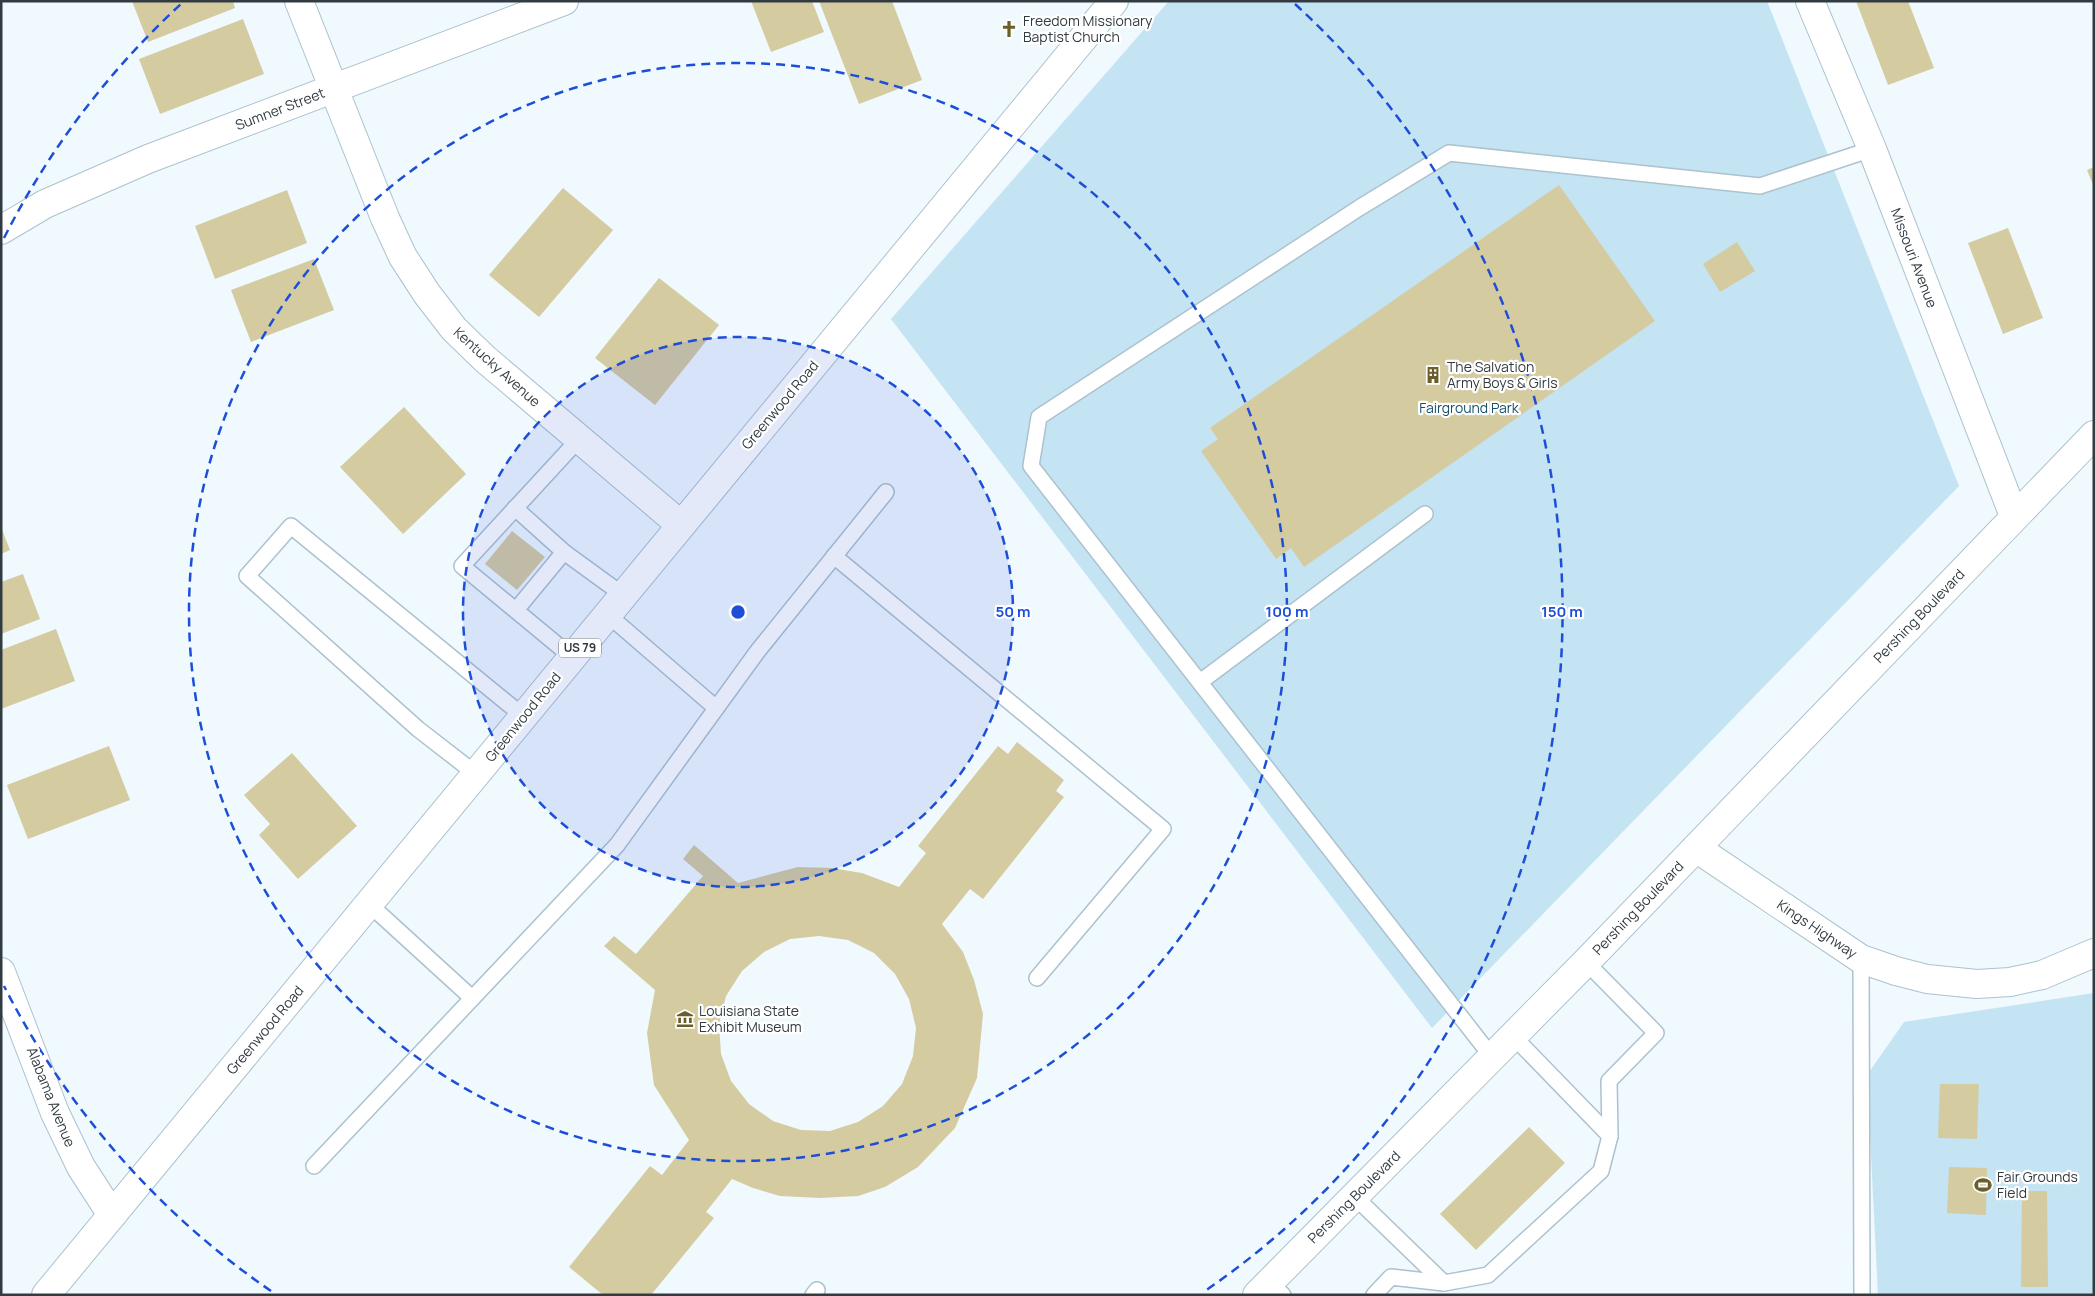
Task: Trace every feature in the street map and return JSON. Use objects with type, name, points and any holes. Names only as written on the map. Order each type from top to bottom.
[{"type":"street","name":"Kentucky Avenue","points":[[299,1],[385,218],[403,257],[426,294],[454,329],[485,359],[682,525]]},
{"type":"street","name":"Sumner Street","points":[[1,230],[45,204],[148,158],[564,1]]},
{"type":"street","name":"Greenwood Road","points":[[46,1295],[1114,1]]},
{"type":"street","name":"Missouri Avenue","points":[[1810,1],[1872,149],[2014,516]]},
{"type":"street","name":"Pershing Boulevard","points":[[1270,1290],[1354,1196],[1586,962],[2094,435]]},
{"type":"street","name":"Kings Highway","points":[[1696,848],[1861,959],[1896,972],[1928,980],[1977,984],[2010,982],[2042,975],[2094,953]]},
{"type":"street","name":"Alabama Avenue","points":[[1,972],[55,1114],[81,1167],[112,1215]]},
{"type":"lane","points":[[1492,1057],[1031,466],[1039,417],[1359,208],[1449,154],[1760,186],[1872,149]]},
{"type":"lane","points":[[572,657],[462,566],[580,439]]},
{"type":"lane","points":[[314,1166],[617,845],[757,652],[886,492]]},
{"type":"lane","points":[[515,508],[564,552],[716,708]]},
{"type":"lane","points":[[1200,682],[1425,514]]},
{"type":"lane","points":[[476,774],[418,729],[246,576],[291,526],[523,716]]},
{"type":"lane","points":[[516,610],[564,552]]},
{"type":"lane","points":[[834,556],[1163,829],[1037,978]]},
{"type":"lane","points":[[369,904],[472,998]]},
{"type":"lane","points":[[1861,959],[1862,1295]]},
{"type":"lane","points":[[1374,1295],[1391,1277],[1444,1283],[1488,1275],[1601,1172],[1610,1136],[1609,1081],[1656,1033],[1586,962]]},
{"type":"lane","points":[[1513,1036],[1610,1136]]},
{"type":"lane","points":[[1354,1196],[1444,1283]]},
{"type":"green space","name":"Fairground Park","points":[[1169,1],[1767,1],[1959,486],[1432,1028],[891,319]]},
{"type":"green space","name":"Fair Grounds Field","points":[[2094,993],[2094,1295],[1878,1295],[1867,1075],[1904,1022]]},
{"type":"building","points":[[132,1],[233,1],[235,8],[148,42]]},
{"type":"building","points":[[751,1],[812,1],[824,32],[771,52]]},
{"type":"building","points":[[819,1],[892,1],[922,80],[859,104]]},
{"type":"building","points":[[1856,1],[1908,1],[1934,68],[1888,85]]},
{"type":"building","points":[[243,19],[264,74],[160,114],[139,59]]},
{"type":"building","points":[[2094,167],[2094,187],[2087,170]]},
{"type":"building","name":"The Salvation Army Boys & Girls","points":[[1559,185],[1655,321],[1304,567],[1291,548],[1276,559],[1201,451],[1218,439],[1210,428]]},
{"type":"building","points":[[563,188],[613,230],[539,317],[489,275]]},
{"type":"building","points":[[287,190],[307,243],[215,279],[195,226]]},
{"type":"building","points":[[2008,228],[2043,318],[2003,334],[1968,243]]},
{"type":"building","points":[[1737,242],[1755,271],[1720,292],[1703,264]]},
{"type":"building","points":[[314,259],[334,310],[251,342],[231,290]]},
{"type":"building","points":[[659,278],[719,325],[655,405],[595,358]]},
{"type":"building","points":[[404,407],[466,474],[403,534],[340,467]]},
{"type":"building","points":[[1,527],[10,550],[1,554]]},
{"type":"building","points":[[512,531],[545,557],[517,590],[485,564]]},
{"type":"building","points":[[23,574],[40,619],[1,634],[1,582]]},
{"type":"building","points":[[56,629],[75,681],[1,709],[1,650]]},
{"type":"building","name":"Louisiana State Exhibit Museum","points":[[1017,742],[1064,780],[1056,791],[1064,797],[983,899],[970,889],[942,924],[963,952],[974,980],[983,1014],[977,1078],[955,1128],[918,1167],[885,1187],[858,1196],[820,1198],[780,1196],[732,1179],[706,1212],[714,1218],[651,1295],[603,1295],[569,1267],[650,1166],[662,1175],[689,1140],[654,1085],[647,1033],[655,990],[604,946],[614,936],[636,954],[703,876],[683,859],[694,845],[738,883],[798,867],[831,868],[862,873],[899,887],[926,853],[918,846],[998,746],[1008,754]],"holes":[[[819,936],[848,940],[874,953],[895,974],[909,999],[916,1028],[913,1056],[902,1084],[883,1106],[858,1122],[830,1131],[801,1130],[773,1121],[749,1104],[731,1081],[721,1054],[719,1024],[726,996],[742,971],[764,952],[790,939]]]},
{"type":"building","points":[[109,746],[130,800],[28,839],[7,785]]},
{"type":"building","points":[[292,753],[357,826],[298,879],[259,835],[270,824],[244,795]]},
{"type":"building","points":[[1940,1084],[1979,1084],[1977,1139],[1938,1138]]},
{"type":"building","points":[[1529,1127],[1565,1163],[1476,1250],[1440,1214]]},
{"type":"building","points":[[1949,1167],[1987,1168],[1986,1215],[1947,1213]]},
{"type":"building","points":[[2022,1191],[2047,1191],[2048,1287],[2021,1287]]},
{"type":"place","name":"Freedom Missionary Baptist Church","points":[[1009,29]]},
{"type":"place","name":"The Salvation Army Boys & Girls","points":[[1433,375]]},
{"type":"place","name":"Louisiana State Exhibit Museum","points":[[685,1019]]},
{"type":"place","name":"Fair Grounds Field","points":[[1983,1185]]}]
